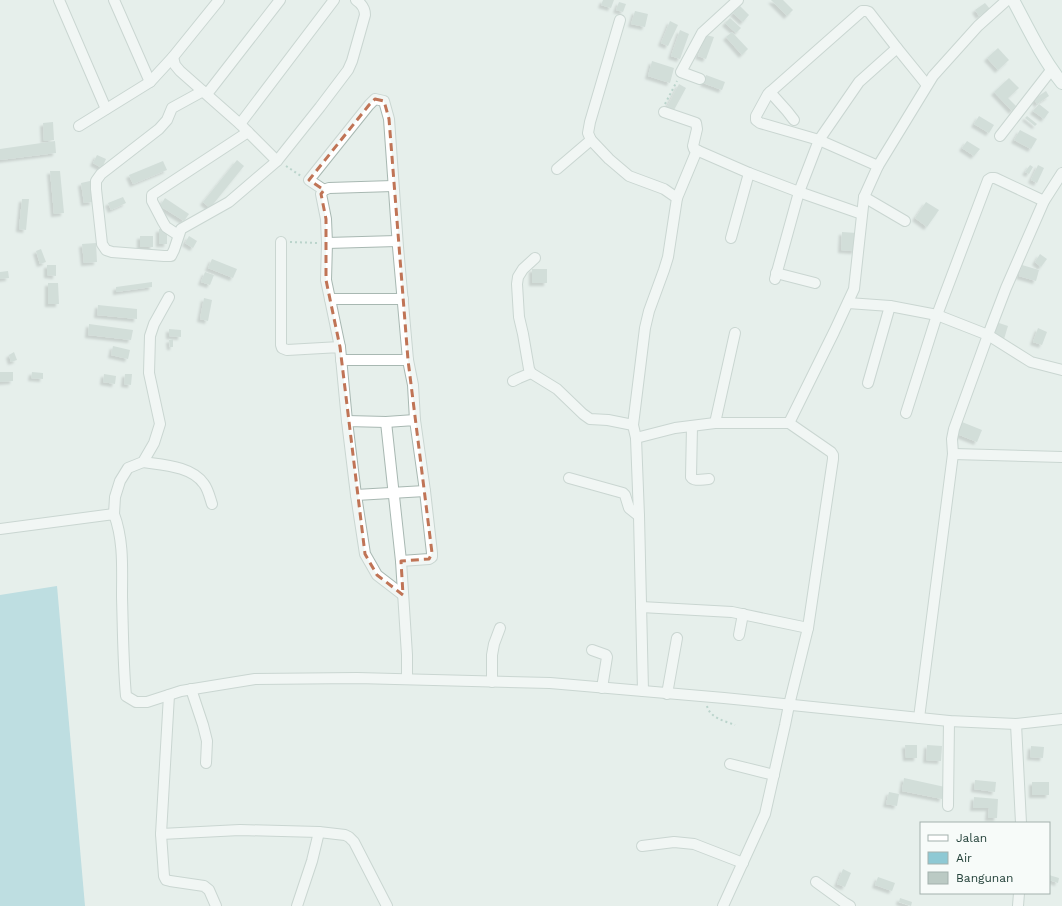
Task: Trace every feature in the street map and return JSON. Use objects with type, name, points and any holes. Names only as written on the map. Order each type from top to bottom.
[{"type":"street","points":[[59,0],[106,110]]},
{"type":"street","points":[[114,0],[150,82]]},
{"type":"street","points":[[80,126],[150,82],[173,57],[219,0]]},
{"type":"street","points":[[280,0],[205,93],[172,108],[167,120],[159,129],[101,174],[96,181],[102,244],[106,250],[112,252],[171,256],[180,229],[229,202],[277,161],[320,107],[348,70],[352,62],[365,14],[365,9],[356,0]]},
{"type":"street","points":[[240,124],[334,0]]},
{"type":"street","points":[[700,79],[681,72],[702,33],[738,0]]},
{"type":"street","points":[[788,423],[854,289],[864,196],[878,166],[933,76],[978,26],[1007,0]]},
{"type":"street","points":[[1013,0],[1031,34],[1062,83]]},
{"type":"street","points":[[878,166],[819,140],[760,123],[756,120],[756,116],[770,92],[862,11],[869,12],[927,85]]},
{"type":"street","points":[[620,20],[588,133],[591,140],[630,176],[664,189],[676,198]]},
{"type":"street","points":[[815,283],[776,276],[799,192],[819,140],[859,82],[897,48]]},
{"type":"street","points":[[173,57],[175,65],[240,124],[277,161]]},
{"type":"street","points":[[1000,136],[1052,69]]},
{"type":"street","points":[[770,92],[794,120]]},
{"type":"street","points":[[324,190],[309,180],[368,105],[375,99],[384,101],[389,119],[397,241],[408,360],[413,385],[414,420],[426,491],[432,553],[429,560],[401,560]]},
{"type":"street","points":[[664,112],[696,124],[697,129],[693,146],[694,149],[749,173],[862,214]]},
{"type":"street","points":[[178,235],[166,227],[152,201],[152,195],[248,132]]},
{"type":"street","points":[[557,169],[591,140]]},
{"type":"street","points":[[643,691],[639,516],[636,438],[633,425],[645,328],[649,311],[668,257],[676,198],[697,150]]},
{"type":"street","points":[[731,238],[749,173]]},
{"type":"street","points":[[919,718],[953,454],[952,440],[954,429],[1006,288],[1044,201],[1062,173]]},
{"type":"street","points":[[906,413],[937,315],[988,180],[995,178],[1044,201]]},
{"type":"street","points":[[324,190],[329,188],[393,186]]},
{"type":"street","points":[[324,190],[322,194],[326,220],[326,280],[340,347],[347,421],[365,554],[377,575],[403,595]]},
{"type":"street","points":[[864,196],[905,221]]},
{"type":"street","points":[[327,243],[397,241]]},
{"type":"street","points":[[281,242],[280,345],[282,348],[287,350],[340,347]]},
{"type":"street","points":[[534,258],[523,269],[518,277],[519,317],[531,373],[557,389],[590,419],[608,420],[633,425]]},
{"type":"street","points":[[143,462],[154,443],[160,424],[149,373],[150,336],[154,324],[169,297]]},
{"type":"street","points":[[330,299],[403,299]]},
{"type":"street","points":[[848,303],[890,306],[937,315],[988,335],[1031,362],[1062,370]]},
{"type":"street","points":[[868,383],[890,306]]},
{"type":"street","points":[[714,423],[734,333]]},
{"type":"street","points":[[341,360],[408,360]]},
{"type":"street","points":[[513,381],[531,373]]},
{"type":"street","points":[[347,421],[386,422],[414,420]]},
{"type":"street","points":[[386,422],[401,560],[407,679]]},
{"type":"street","points":[[636,438],[675,428],[714,423],[788,423],[831,452],[833,455],[808,628],[765,814],[723,906]]},
{"type":"street","points":[[692,426],[691,477],[695,480],[709,479]]},
{"type":"street","points":[[953,454],[1062,457]]},
{"type":"street","points":[[212,504],[205,484],[198,476],[188,470],[143,462],[128,468],[120,481],[115,497],[114,514],[119,527],[122,549],[123,666],[126,696],[136,702],[147,702],[180,691],[255,679],[357,678],[550,683],[706,696],[949,721],[1016,724],[1062,719]]},
{"type":"street","points":[[569,478],[625,494],[629,508],[639,516]]},
{"type":"street","points":[[356,494],[426,491]]},
{"type":"street","points":[[0,529],[114,514]]},
{"type":"street","points":[[641,608],[732,612],[808,628]]},
{"type":"street","points":[[738,635],[743,614]]},
{"type":"street","points":[[492,682],[492,655],[494,644],[500,628]]},
{"type":"street","points":[[668,694],[677,638]]},
{"type":"street","points":[[592,650],[606,655],[607,657],[602,688]]},
{"type":"street","points":[[191,689],[207,741],[206,763]]},
{"type":"street","points":[[169,695],[161,834],[164,876],[166,880],[204,886],[209,890],[216,906]]},
{"type":"street","points":[[948,806],[949,721]]},
{"type":"street","points":[[1016,724],[1020,822]]},
{"type":"street","points":[[730,764],[774,775]]},
{"type":"street","points":[[161,834],[240,830],[319,832],[345,835],[354,842],[387,906]]},
{"type":"street","points":[[297,906],[312,861],[319,832]]},
{"type":"street","points":[[642,846],[674,842],[694,844],[743,863]]},
{"type":"street","points":[[816,882],[850,906]]},
{"type":"street","points":[[1018,906],[1019,894]]},
{"type":"path","points":[[664,112],[664,107],[681,72]]},
{"type":"path","points":[[277,161],[309,180]]},
{"type":"path","points":[[281,242],[327,243]]},
{"type":"path","points":[[706,696],[708,710],[721,720],[734,725]]},
{"type":"highlighted area","points":[[375,99],[384,101],[389,119],[408,360],[432,553],[429,559],[401,561],[403,595],[377,575],[365,554],[340,347],[326,280],[326,219],[321,194],[324,190],[309,180],[369,105]]},
{"type":"water","points":[[57,586],[85,906],[0,906],[0,595]]},
{"type":"building","points":[[603,0],[614,0],[611,8],[601,5]]},
{"type":"building","points":[[771,0],[783,0],[793,10],[787,16]]},
{"type":"building","points":[[619,2],[626,4],[623,12],[616,10]]},
{"type":"building","points":[[985,3],[990,9],[979,16],[975,10]]},
{"type":"building","points":[[740,6],[749,15],[743,22],[733,13]]},
{"type":"building","points":[[635,11],[648,14],[645,27],[631,24]]},
{"type":"building","points":[[730,18],[741,28],[736,33],[725,23]]},
{"type":"building","points":[[670,21],[678,25],[668,46],[661,43]]},
{"type":"building","points":[[680,30],[689,34],[680,59],[671,56]]},
{"type":"building","points":[[732,32],[748,49],[742,55],[726,37]]},
{"type":"building","points":[[706,35],[714,37],[706,59],[698,56]]},
{"type":"building","points":[[998,48],[1009,60],[998,70],[987,58]]},
{"type":"building","points":[[652,61],[674,68],[670,83],[648,76]]},
{"type":"building","points":[[706,75],[725,82],[722,90],[703,83]]},
{"type":"building","points":[[1009,78],[1019,88],[1008,98],[1016,106],[1012,111],[994,92]]},
{"type":"building","points":[[679,84],[686,88],[674,110],[667,107]]},
{"type":"building","points":[[1046,91],[1049,96],[1037,104],[1034,99]]},
{"type":"building","points":[[1039,104],[1049,112],[1044,119],[1033,111]]},
{"type":"building","points":[[979,116],[994,125],[989,133],[974,124]]},
{"type":"building","points":[[1027,116],[1037,124],[1035,126],[1025,118]]},
{"type":"building","points":[[53,122],[54,140],[44,141],[43,123]]},
{"type":"building","points":[[1020,130],[1037,139],[1031,149],[1014,140]]},
{"type":"building","points":[[55,141],[56,153],[0,160],[0,149]]},
{"type":"building","points":[[967,141],[980,149],[974,156],[962,148]]},
{"type":"building","points":[[97,155],[106,159],[102,168],[93,163]]},
{"type":"building","points":[[237,160],[244,166],[210,208],[203,202]]},
{"type":"building","points":[[163,161],[167,170],[133,184],[129,175]]},
{"type":"building","points":[[1030,165],[1033,167],[1029,174],[1025,172]]},
{"type":"building","points":[[1038,165],[1044,168],[1037,183],[1031,180]]},
{"type":"building","points":[[50,171],[60,171],[64,213],[54,214]]},
{"type":"building","points":[[90,181],[93,202],[84,203],[81,183]]},
{"type":"building","points":[[123,197],[126,203],[111,210],[108,203]]},
{"type":"building","points":[[165,198],[189,214],[184,221],[160,206]]},
{"type":"building","points":[[22,199],[29,199],[26,230],[19,229]]},
{"type":"building","points":[[926,202],[939,210],[927,227],[915,218]]},
{"type":"building","points":[[159,229],[167,229],[167,244],[159,244]]},
{"type":"building","points":[[842,232],[857,233],[855,251],[841,250]]},
{"type":"building","points":[[140,236],[153,236],[153,247],[140,247]]},
{"type":"building","points":[[189,236],[197,241],[193,248],[185,243]]},
{"type":"building","points":[[96,243],[97,262],[84,263],[82,244]]},
{"type":"building","points":[[41,249],[46,262],[40,264],[36,251]]},
{"type":"building","points":[[1040,254],[1047,259],[1041,267],[1035,262]]},
{"type":"building","points":[[212,259],[237,269],[233,278],[208,268]]},
{"type":"building","points":[[47,265],[56,265],[56,276],[47,275]]},
{"type":"building","points":[[1022,265],[1039,270],[1036,281],[1019,276]]},
{"type":"building","points":[[532,269],[547,269],[547,283],[532,283]]},
{"type":"building","points":[[8,271],[9,278],[0,279],[0,272]]},
{"type":"building","points":[[205,272],[214,275],[210,285],[201,282]]},
{"type":"building","points":[[152,282],[152,287],[116,292],[116,287]]},
{"type":"building","points":[[48,283],[58,283],[59,304],[48,304]]},
{"type":"building","points":[[204,298],[212,300],[208,321],[200,319]]},
{"type":"building","points":[[98,305],[137,309],[137,319],[97,315]]},
{"type":"building","points":[[996,322],[1008,326],[1004,339],[992,335]]},
{"type":"building","points":[[89,324],[133,330],[131,340],[88,335]]},
{"type":"building","points":[[1038,328],[1047,332],[1042,345],[1033,342]]},
{"type":"building","points":[[169,329],[181,330],[181,337],[169,336]]},
{"type":"building","points":[[173,339],[173,347],[170,347],[169,340]]},
{"type":"building","points":[[113,346],[130,350],[128,359],[111,355]]},
{"type":"building","points":[[14,352],[17,360],[11,362],[9,355]]},
{"type":"building","points":[[0,372],[13,372],[13,381],[0,382]]},
{"type":"building","points":[[32,372],[43,373],[43,379],[31,378]]},
{"type":"building","points":[[104,374],[116,376],[115,384],[103,382]]},
{"type":"building","points":[[125,374],[132,374],[131,385],[124,384]]},
{"type":"building","points":[[962,422],[982,430],[977,442],[957,434]]},
{"type":"building","points":[[905,745],[917,745],[917,758],[906,758]]},
{"type":"building","points":[[927,745],[942,746],[941,761],[926,760]]},
{"type":"building","points":[[1031,746],[1044,747],[1043,758],[1030,757]]},
{"type":"building","points":[[904,778],[945,787],[942,799],[902,791]]},
{"type":"building","points":[[975,780],[996,782],[995,792],[974,789]]},
{"type":"building","points":[[1032,782],[1049,782],[1049,795],[1032,795]]},
{"type":"building","points":[[889,792],[899,794],[897,806],[886,804]]},
{"type":"building","points":[[974,797],[998,799],[997,818],[988,818],[989,808],[973,808]]},
{"type":"building","points":[[843,869],[851,873],[845,887],[837,884]]},
{"type":"building","points":[[1050,875],[1059,878],[1058,883],[1050,880]]},
{"type":"building","points":[[878,877],[895,883],[892,891],[875,885]]},
{"type":"building","points":[[900,898],[912,902],[911,906],[899,902]]}]
